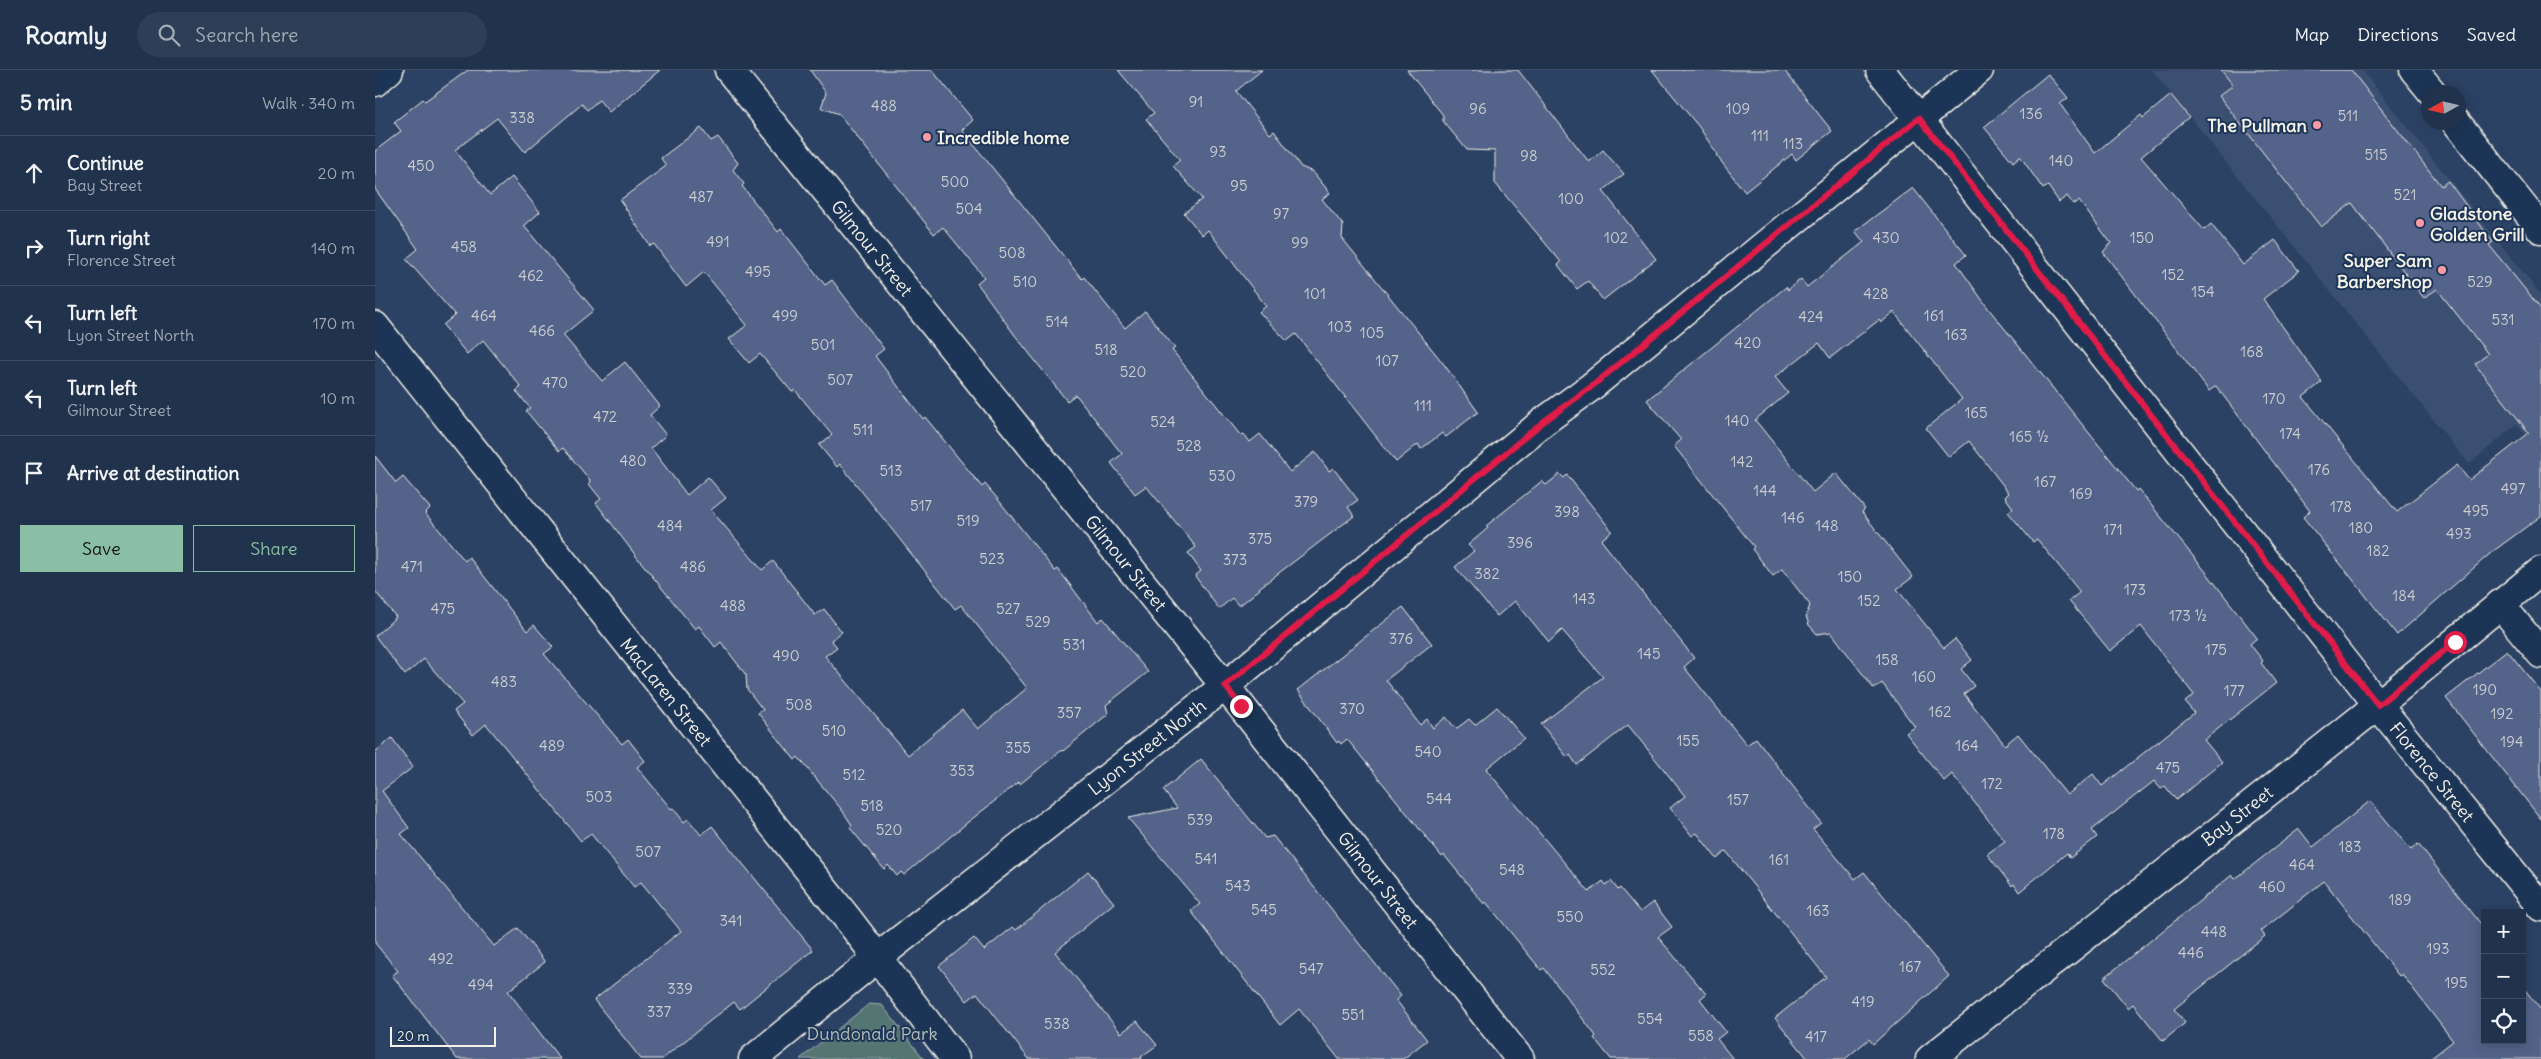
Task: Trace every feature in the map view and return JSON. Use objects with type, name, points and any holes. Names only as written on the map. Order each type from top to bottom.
[{"type":"street","points":[[375,82],[389,70]]},
{"type":"street","name":"Gilmour Street","points":[[729,70],[1225,686],[1520,1059]]},
{"type":"street","name":"Florence Street","points":[[1880,70],[2378,705],[2541,907]]},
{"type":"street","name":"Lyon Street North","points":[[753,1059],[877,958],[1225,686],[1543,422],[1591,387],[1979,70]]},
{"type":"street","points":[[2414,70],[2426,85]]},
{"type":"street","points":[[2462,130],[2541,229]]},
{"type":"street","name":"MacLaren Street","points":[[375,326],[877,958],[955,1059]]},
{"type":"street","name":"Bay Street","points":[[1930,1059],[2378,705],[2541,571]]},
{"type":"street","points":[[2500,604],[2541,654]]},
{"type":"shaded area","points":[[2152,70],[2362,70],[2541,295],[2541,454],[2517,424],[2469,464]]},
{"type":"green space","name":"Dundonald Park","points":[[869,1004],[882,1005],[924,1059],[800,1059]]},
{"type":"building","points":[[468,70],[660,70],[609,112],[599,100],[587,110],[582,104],[525,152],[497,118],[455,150],[490,195],[512,177],[540,212],[524,226],[594,310],[563,335],[602,381],[625,362],[660,406],[650,415],[666,435],[651,448],[687,495],[708,477],[726,498],[711,510],[762,570],[773,561],[815,615],[824,609],[842,632],[831,640],[837,647],[825,656],[908,755],[962,710],[978,729],[1027,688],[961,605],[955,609],[840,464],[837,467],[819,445],[832,435],[795,390],[792,392],[760,354],[749,363],[729,339],[747,325],[704,272],[686,287],[654,244],[650,246],[620,200],[666,166],[661,158],[701,128],[711,141],[718,137],[738,163],[733,170],[744,184],[742,186],[778,232],[781,229],[825,285],[832,280],[884,349],[875,356],[923,419],[925,417],[982,487],[985,484],[1055,571],[1058,569],[1098,622],[1103,618],[1148,672],[1106,705],[1108,714],[1063,751],[1020,784],[1019,782],[968,822],[904,875],[901,872],[897,876],[888,865],[884,869],[850,828],[852,825],[842,810],[798,757],[795,760],[758,713],[763,710],[747,689],[746,675],[721,642],[715,647],[699,626],[695,629],[636,556],[596,503],[601,499],[589,484],[590,480],[563,448],[559,451],[526,411],[530,408],[516,391],[521,387],[483,340],[467,354],[443,325],[455,315],[406,259],[418,249],[375,189],[375,151],[401,131],[394,122],[423,99],[425,101]]},
{"type":"building","points":[[810,70],[932,70],[973,120],[962,130],[1082,279],[1084,277],[1125,328],[1145,311],[1175,348],[1172,350],[1241,436],[1244,434],[1250,442],[1260,434],[1290,472],[1315,452],[1329,471],[1333,468],[1358,500],[1348,507],[1354,516],[1259,588],[1239,606],[1232,598],[1219,609],[1195,576],[1201,571],[1188,553],[1196,547],[1146,486],[1135,494],[1111,463],[1122,454],[1077,396],[1075,395],[1067,401],[1014,334],[977,283],[984,277],[943,227],[934,234],[839,114],[821,108],[826,93]]},
{"type":"building","points":[[1118,70],[1262,70],[1236,91],[1270,134],[1274,131],[1301,167],[1313,172],[1330,193],[1322,199],[1343,225],[1342,238],[1443,363],[1478,412],[1446,437],[1442,433],[1421,449],[1418,444],[1396,462],[1296,334],[1287,341],[1259,312],[1266,306],[1208,230],[1202,235],[1184,213],[1202,199],[1173,166],[1180,160],[1146,119],[1154,113]]},
{"type":"building","points":[[1407,70],[1518,70],[1589,162],[1603,150],[1624,174],[1603,191],[1656,259],[1603,300],[1588,281],[1577,289],[1558,265],[1561,262],[1495,183],[1495,151],[1467,150],[1443,121],[1443,115]]},
{"type":"building","points":[[1652,70],[1784,70],[1832,131],[1796,160],[1792,154],[1745,192],[1716,155],[1699,127]]},
{"type":"building","points":[[2221,70],[2351,70],[2441,186],[2448,181],[2493,242],[2489,245],[2541,309],[2541,516],[2492,552],[2397,635],[2303,517],[2310,511],[2216,386],[2209,391],[2103,252],[2111,243],[2079,201],[2073,204],[2067,196],[2059,202],[2048,186],[2043,189],[2020,156],[2013,162],[1984,127],[2048,74],[2068,98],[2060,104],[2095,153],[2141,115],[2143,118],[2171,95],[2189,117],[2141,157],[2204,230],[2211,224],[2243,265],[2275,240],[2299,271],[2263,299],[2322,382],[2303,397],[2397,512],[2457,465],[2469,480],[2529,433],[2475,364],[2488,354],[2437,289],[2424,298],[2352,203],[2321,227],[2219,96],[2233,85]]},
{"type":"building","points":[[1913,188],[1966,255],[1956,263],[1988,308],[2136,491],[2138,489],[2206,572],[2257,638],[2250,644],[2276,683],[2204,740],[2222,762],[2176,800],[2165,786],[2161,789],[2154,781],[2092,830],[2097,837],[2070,858],[2067,853],[2019,892],[1987,854],[2005,841],[1952,774],[1944,781],[1906,733],[1915,727],[1882,683],[1874,689],[1831,632],[1817,634],[1809,625],[1806,616],[1810,605],[1782,569],[1773,576],[1752,549],[1754,547],[1674,446],[1681,440],[1647,400],[1786,287],[1788,290],[1801,279],[1807,287],[1864,242],[1855,231]],"holes":[[[1894,312],[1962,399],[1926,428],[1949,457],[1969,441],[2009,493],[2005,497],[2013,508],[2008,512],[2033,542],[2037,539],[2080,592],[2069,601],[2110,651],[2141,626],[2194,695],[2185,702],[2194,713],[2102,786],[2093,774],[2067,795],[2018,734],[2005,745],[1964,694],[1974,686],[1961,669],[1972,660],[1955,639],[1944,648],[1897,589],[1913,577],[1862,512],[1865,509],[1836,473],[1813,492],[1755,420],[1788,393],[1775,377],[1819,343],[1830,358],[1879,320],[1881,323]]]},
{"type":"building","points":[[375,456],[396,483],[403,477],[430,508],[425,513],[465,561],[469,557],[527,631],[534,625],[553,647],[544,654],[622,744],[628,739],[645,761],[637,767],[671,809],[673,808],[684,822],[688,819],[701,835],[712,826],[813,950],[740,1009],[734,1002],[662,1059],[641,1059],[594,1000],[681,931],[641,882],[634,887],[591,834],[581,841],[486,724],[473,735],[454,711],[463,704],[424,659],[405,675],[375,636],[396,617],[375,591]]},
{"type":"building","points":[[1560,474],[1564,478],[1567,475],[1612,531],[1601,540],[1694,658],[1684,667],[1747,745],[1756,738],[1821,823],[1813,829],[1855,879],[1864,872],[1949,976],[1873,1044],[1869,1039],[1845,1059],[1808,1059],[1775,1018],[1826,977],[1726,851],[1717,859],[1697,833],[1692,836],[1670,808],[1685,796],[1628,725],[1577,765],[1570,755],[1567,757],[1541,724],[1603,677],[1562,630],[1549,642],[1515,601],[1497,616],[1455,567],[1474,551],[1468,545],[1488,528],[1486,526],[1542,481],[1546,485]]},
{"type":"building","points":[[1403,607],[1432,644],[1386,680],[1420,725],[1427,719],[1433,728],[1446,717],[1456,729],[1469,719],[1475,725],[1497,707],[1524,738],[1486,769],[1589,892],[1603,881],[1606,885],[1611,881],[1618,890],[1620,888],[1640,912],[1653,902],[1672,927],[1658,937],[1706,994],[1700,999],[1726,1032],[1717,1039],[1733,1059],[1611,1059],[1594,1038],[1596,1036],[1544,968],[1541,970],[1486,902],[1484,904],[1444,855],[1442,857],[1347,739],[1341,744],[1339,741],[1337,743],[1298,690]]},
{"type":"building","points":[[2507,650],[2541,692],[2541,819],[2446,698]]},
{"type":"building","points":[[392,738],[413,767],[382,791],[409,828],[401,834],[494,946],[518,928],[545,962],[508,991],[560,1059],[457,1059],[392,975],[398,971],[375,943],[375,752]]},
{"type":"building","points":[[1201,759],[1265,838],[1273,836],[1401,996],[1396,1000],[1427,1040],[1403,1059],[1339,1059],[1299,1009],[1280,1025],[1191,911],[1200,904],[1128,818],[1177,808],[1163,790]]},
{"type":"building","points":[[2370,801],[2411,850],[2418,844],[2481,924],[2481,1044],[2526,1044],[2526,991],[2541,1010],[2541,1059],[2430,1059],[2453,1041],[2402,974],[2399,976],[2324,881],[2261,931],[2265,936],[2174,1009],[2185,1023],[2163,1041],[2133,1004],[2128,1008],[2104,978],[2232,875],[2235,879],[2299,829],[2313,847]]},
{"type":"building","points":[[1088,871],[1114,903],[1055,952],[1121,1033],[1137,1021],[1157,1045],[1141,1057],[1142,1059],[1029,1059],[977,993],[967,1001],[939,966],[974,938],[984,950],[1013,927],[1016,930]]},
{"type":"place","name":"The Pullman","points":[[2317,125]]},
{"type":"place","name":"Incredible home","points":[[927,137]]},
{"type":"place","name":"Gladstone Golden Grill","points":[[2420,223]]},
{"type":"place","name":"Super Sam Barbershop","points":[[2442,270]]},
{"type":"route","points":[[1241,706],[1225,686],[1543,422],[1591,387],[1919,118],[2378,705],[2455,642]]}]
